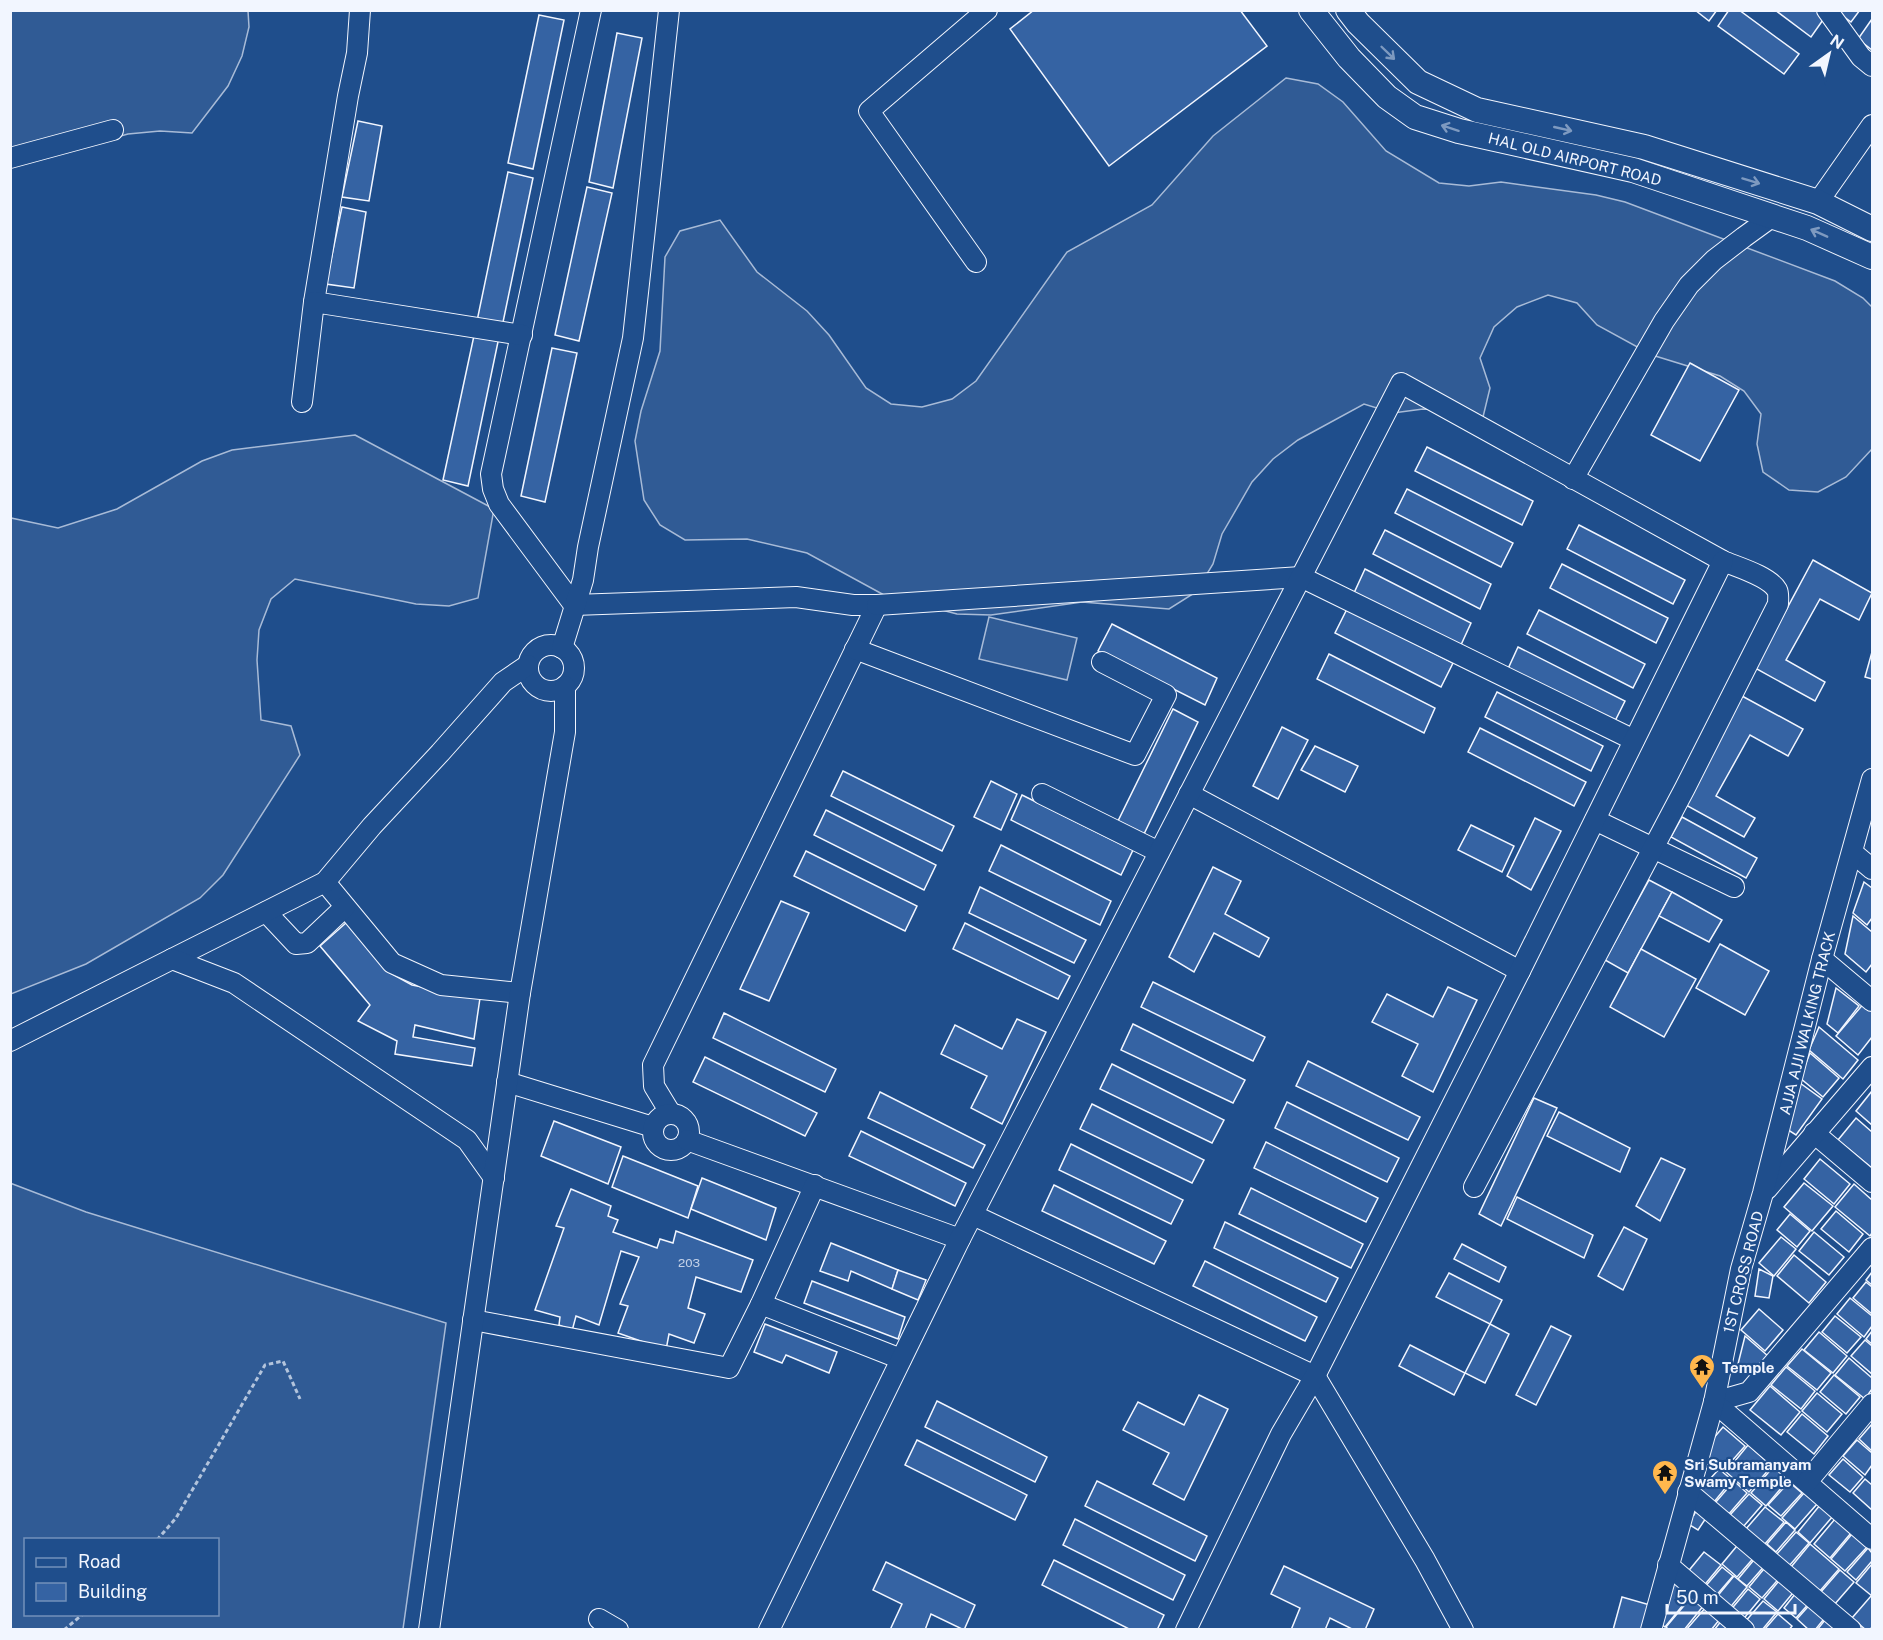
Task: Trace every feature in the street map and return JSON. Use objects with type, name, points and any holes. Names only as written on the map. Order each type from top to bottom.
[{"type":"main road","name":"HAL OLD AIRPORT ROAD","points":[[1311,10],[1349,58],[1387,97],[1415,117],[1459,131],[1633,170],[1808,228],[1872,257]]},
{"type":"main road","name":"HAL OLD AIRPORT ROAD","points":[[1348,10],[1358,23],[1418,82],[1477,110],[1644,147],[1818,202],[1872,229]]},
{"type":"street","points":[[302,402],[314,302],[357,53],[360,10]]},
{"type":"street","points":[[574,605],[499,504],[493,489],[491,474],[591,10]]},
{"type":"street","points":[[562,648],[583,580],[633,338],[669,10]]},
{"type":"street","points":[[976,262],[869,111],[987,10]]},
{"type":"street","points":[[1827,10],[1861,57],[1872,66]]},
{"type":"street","points":[[1818,202],[1872,125]]},
{"type":"street","points":[[10,158],[113,130]]},
{"type":"street","points":[[1573,479],[1664,321],[1689,285],[1743,237],[1773,216]]},
{"type":"street","points":[[314,302],[522,335]]},
{"type":"street","points":[[768,1629],[960,1239],[1401,383],[1722,561],[1760,576],[1778,592],[1778,604],[1474,1187]]},
{"type":"street","points":[[1186,1629],[1281,1434],[1315,1376],[1520,971],[1722,561]]},
{"type":"street","points":[[574,605],[796,597],[853,605],[877,605],[1300,577],[1634,740]]},
{"type":"street","points":[[671,1114],[654,1086],[653,1065],[877,605]]},
{"type":"street","points":[[10,1041],[324,882],[503,682],[528,666],[534,652],[554,645],[562,648],[568,652],[573,674],[565,686],[550,691],[536,686],[531,680],[528,666]]},
{"type":"street","points":[[855,649],[1135,755],[1166,695],[1102,662]]},
{"type":"street","points":[[429,1629],[520,993],[565,732],[565,686]]},
{"type":"street","points":[[1872,779],[1853,853],[1872,869]]},
{"type":"street","points":[[1042,794],[1159,852]]},
{"type":"street","points":[[1189,794],[1520,971]]},
{"type":"street","points":[[1595,820],[1734,887]]},
{"type":"street","name":"AJJA AJJI WALKING TRACK","points":[[1763,1193],[1822,959],[1853,853]]},
{"type":"street","points":[[324,882],[392,963],[441,985],[520,993]]},
{"type":"street","points":[[266,912],[296,944],[307,943],[345,908]]},
{"type":"street","points":[[172,959],[234,983],[467,1140],[494,1178]]},
{"type":"street","points":[[1822,959],[1872,1000]]},
{"type":"street","points":[[1763,1193],[1872,1067]]},
{"type":"street","points":[[507,1082],[653,1127]]},
{"type":"street","points":[[671,1114],[677,1115],[688,1128],[687,1140],[679,1148],[673,1150],[662,1148],[654,1139],[653,1127],[660,1118],[671,1114]]},
{"type":"street","points":[[1814,1133],[1872,1182]]},
{"type":"street","points":[[687,1140],[960,1239]]},
{"type":"street","points":[[473,1320],[729,1368],[815,1185]]},
{"type":"street","name":"1ST CROSS ROAD","points":[[1651,1629],[1714,1402],[1741,1269],[1763,1193]]},
{"type":"street","points":[[973,1215],[1315,1376],[1425,1560],[1463,1629]]},
{"type":"street","points":[[1714,1402],[1749,1392],[1872,1248]]},
{"type":"street","points":[[761,1304],[901,1359]]},
{"type":"street","points":[[1714,1402],[1872,1539]]},
{"type":"street","points":[[1807,1482],[1872,1404]]},
{"type":"street","points":[[1688,1492],[1851,1629]]},
{"type":"street","points":[[1668,1565],[1743,1629]]},
{"type":"street","points":[[599,1618],[618,1629]]},
{"type":"path","points":[[158,1538],[176,1518],[265,1365],[283,1361],[300,1399]]},
{"type":"path","points":[[64,1629],[80,1616]]},
{"type":"shaded area","points":[[10,11],[248,11],[249,27],[242,56],[228,86],[192,133],[160,131],[128,134],[11,166]]},
{"type":"shaded area","points":[[1286,78],[1318,84],[1343,102],[1386,151],[1439,183],[1469,186],[1501,182],[1596,195],[1625,202],[1835,281],[1863,298],[1872,307],[1872,449],[1846,477],[1818,492],[1789,490],[1763,472],[1757,444],[1761,414],[1744,391],[1720,376],[1652,355],[1597,325],[1577,303],[1548,295],[1517,307],[1494,327],[1480,358],[1490,388],[1483,417],[1454,410],[1423,409],[1393,413],[1364,404],[1298,440],[1273,459],[1252,482],[1222,534],[1213,564],[1196,592],[1169,609],[1082,602],[991,615],[957,614],[884,595],[807,553],[747,539],[685,540],[660,525],[644,500],[635,441],[641,411],[660,351],[665,257],[680,231],[720,220],[757,272],[807,311],[829,335],[866,388],[891,404],[922,407],[952,399],[976,381],[1067,252],[1152,205],[1213,136]]},
{"type":"shaded area","points":[[355,435],[494,509],[478,598],[449,606],[416,604],[295,579],[271,599],[259,630],[257,660],[261,720],[291,726],[300,755],[223,875],[200,898],[86,964],[11,994],[11,518],[58,528],[117,509],[202,461],[232,450]]},
{"type":"shaded area","points":[[989,617],[1077,638],[1067,680],[979,659]]},
{"type":"shaded area","points":[[10,1183],[86,1212],[446,1323],[403,1629],[11,1629]]},
{"type":"building","points":[[1034,10],[1240,10],[1267,46],[1109,166],[1010,29]]},
{"type":"building","points":[[1695,10],[1717,10],[1709,21]]},
{"type":"building","points":[[1729,10],[1739,10],[1799,54],[1784,74],[1718,26]]},
{"type":"building","points":[[1775,10],[1817,10],[1825,17],[1811,37]]},
{"type":"building","points":[[1835,10],[1860,10],[1851,22]]},
{"type":"building","points":[[539,15],[564,20],[533,169],[508,163]]},
{"type":"building","points":[[1872,19],[1872,50],[1858,39]]},
{"type":"building","points":[[617,33],[642,38],[613,188],[589,182]]},
{"type":"building","points":[[358,121],[382,126],[369,201],[342,197]]},
{"type":"building","points":[[508,172],[533,178],[502,327],[477,321]]},
{"type":"building","points":[[587,187],[612,193],[579,341],[555,335]]},
{"type":"building","points":[[342,207],[366,212],[354,288],[326,284]]},
{"type":"building","points":[[475,331],[499,337],[468,486],[443,480]]},
{"type":"building","points":[[552,348],[577,353],[545,502],[521,496]]},
{"type":"building","points":[[1690,363],[1739,390],[1700,461],[1651,435]]},
{"type":"building","points":[[1427,447],[1533,501],[1522,525],[1415,471]]},
{"type":"building","points":[[1407,489],[1513,543],[1501,567],[1395,513]]},
{"type":"building","points":[[1579,525],[1685,580],[1673,604],[1567,549]]},
{"type":"building","points":[[1385,530],[1491,584],[1480,609],[1373,554]]},
{"type":"building","points":[[1813,560],[1872,593],[1859,620],[1820,599],[1786,660],[1825,682],[1815,701],[1755,668]]},
{"type":"building","points":[[1562,564],[1668,618],[1656,643],[1550,588]]},
{"type":"building","points":[[1365,569],[1471,623],[1460,647],[1354,593]]},
{"type":"building","points":[[1347,609],[1453,663],[1441,687],[1335,633]]},
{"type":"building","points":[[1539,610],[1645,664],[1633,688],[1527,634]]},
{"type":"building","points":[[1112,624],[1217,678],[1205,705],[1098,651]]},
{"type":"building","points":[[1518,647],[1625,701],[1613,725],[1507,671]]},
{"type":"building","points":[[1872,652],[1872,679],[1865,677]]},
{"type":"building","points":[[1329,654],[1435,708],[1424,733],[1317,679]]},
{"type":"building","points":[[1497,692],[1603,746],[1591,771],[1485,717]]},
{"type":"building","points":[[1742,696],[1803,729],[1788,756],[1750,735],[1716,796],[1755,818],[1744,837],[1684,804]]},
{"type":"building","points":[[1173,709],[1198,722],[1144,834],[1118,821]]},
{"type":"building","points":[[1282,727],[1308,740],[1278,799],[1253,786]]},
{"type":"building","points":[[1480,728],[1586,782],[1574,806],[1468,752]]},
{"type":"building","points":[[1315,746],[1358,766],[1345,792],[1301,770]]},
{"type":"building","points":[[843,771],[954,826],[942,851],[831,796]]},
{"type":"building","points":[[991,781],[1017,794],[1001,830],[974,817]]},
{"type":"building","points":[[1022,795],[1133,850],[1121,875],[1011,820]]},
{"type":"building","points":[[826,810],[936,865],[924,890],[814,835]]},
{"type":"building","points":[[1682,817],[1757,858],[1746,878],[1671,837]]},
{"type":"building","points":[[1535,818],[1561,831],[1531,890],[1507,876]]},
{"type":"building","points":[[1471,825],[1514,846],[1502,872],[1458,850]]},
{"type":"building","points":[[1001,845],[1111,901],[1100,925],[989,871]]},
{"type":"building","points":[[806,851],[917,906],[905,931],[794,876]]},
{"type":"building","points":[[1213,867],[1241,881],[1225,914],[1269,938],[1259,957],[1214,933],[1194,972],[1169,957]]},
{"type":"building","points":[[1649,880],[1672,892],[1628,973],[1605,960]]},
{"type":"building","points":[[1864,882],[1872,888],[1872,918],[1867,925],[1853,913]]},
{"type":"building","points":[[980,887],[1086,940],[1074,963],[969,913]]},
{"type":"building","points":[[1672,892],[1722,920],[1709,942],[1659,916]]},
{"type":"building","points":[[781,901],[809,913],[769,1001],[740,989]]},
{"type":"building","points":[[1853,916],[1872,932],[1872,964],[1866,972],[1845,954]]},
{"type":"building","points":[[347,922],[390,973],[412,985],[480,998],[474,1039],[415,1025],[413,1037],[475,1048],[472,1066],[395,1054],[397,1041],[358,1021],[370,1005],[320,946]]},
{"type":"building","points":[[965,923],[1070,976],[1058,999],[953,949]]},
{"type":"building","points":[[1720,944],[1769,971],[1745,1015],[1696,988]]},
{"type":"building","points":[[1641,949],[1696,979],[1664,1037],[1610,1007]]},
{"type":"building","points":[[1153,982],[1265,1037],[1253,1061],[1141,1007]]},
{"type":"building","points":[[1448,987],[1477,1000],[1433,1092],[1402,1076],[1418,1044],[1372,1022],[1387,994],[1433,1017]]},
{"type":"building","points":[[1836,988],[1859,1006],[1838,1033],[1827,1024]]},
{"type":"building","points":[[1865,1002],[1872,1008],[1872,1037],[1858,1055],[1836,1036]]},
{"type":"building","points":[[724,1013],[836,1069],[825,1092],[713,1038]]},
{"type":"building","points":[[1017,1019],[1046,1032],[1002,1124],[971,1108],[987,1076],[941,1054],[955,1025],[1002,1049]]},
{"type":"building","points":[[1133,1024],[1245,1080],[1233,1103],[1121,1050]]},
{"type":"building","points":[[1819,1027],[1858,1060],[1843,1079],[1809,1050]]},
{"type":"building","points":[[1810,1053],[1839,1078],[1823,1097],[1800,1078]]},
{"type":"building","points":[[705,1057],[817,1113],[805,1136],[693,1082]]},
{"type":"building","points":[[1308,1061],[1420,1117],[1408,1140],[1296,1086]]},
{"type":"building","points":[[1112,1064],[1224,1120],[1212,1143],[1100,1089]]},
{"type":"building","points":[[1800,1083],[1822,1099],[1796,1135],[1785,1128]]},
{"type":"building","points":[[1872,1091],[1872,1125],[1856,1111]]},
{"type":"building","points":[[880,1092],[985,1145],[973,1168],[868,1118]]},
{"type":"building","points":[[1534,1098],[1557,1108],[1501,1226],[1479,1214]]},
{"type":"building","points":[[1287,1102],[1399,1158],[1387,1182],[1275,1128]]},
{"type":"building","points":[[1092,1104],[1204,1160],[1192,1183],[1080,1129]]},
{"type":"building","points":[[1559,1112],[1630,1148],[1620,1172],[1547,1136]]},
{"type":"building","points":[[1856,1118],[1872,1132],[1872,1168],[1838,1140]]},
{"type":"building","points":[[554,1121],[621,1147],[608,1184],[541,1156]]},
{"type":"building","points":[[861,1131],[966,1183],[955,1206],[849,1156]]},
{"type":"building","points":[[1266,1142],[1378,1198],[1366,1222],[1254,1168]]},
{"type":"building","points":[[1071,1144],[1183,1200],[1171,1224],[1059,1170]]},
{"type":"building","points":[[623,1156],[698,1186],[688,1218],[612,1187]]},
{"type":"building","points":[[1661,1158],[1685,1169],[1660,1221],[1636,1206]]},
{"type":"building","points":[[1820,1159],[1850,1184],[1834,1204],[1804,1179]]},
{"type":"building","points":[[702,1178],[776,1208],[766,1240],[691,1209]]},
{"type":"building","points":[[1804,1183],[1833,1206],[1812,1231],[1784,1207]]},
{"type":"building","points":[[1854,1184],[1872,1200],[1872,1233],[1870,1236],[1835,1207]]},
{"type":"building","points":[[1054,1185],[1166,1241],[1154,1264],[1042,1211]]},
{"type":"building","points":[[1251,1188],[1363,1244],[1351,1268],[1239,1214]]},
{"type":"building","points":[[571,1189],[611,1206],[608,1216],[618,1220],[613,1232],[657,1248],[660,1239],[673,1243],[676,1231],[753,1260],[741,1292],[696,1277],[688,1308],[705,1314],[694,1343],[669,1334],[666,1350],[618,1333],[628,1306],[620,1304],[639,1257],[621,1251],[599,1325],[576,1316],[572,1331],[559,1325],[560,1317],[535,1310],[564,1228],[556,1226]]},
{"type":"building","points":[[1517,1197],[1593,1235],[1584,1258],[1507,1219]]},
{"type":"building","points":[[1836,1211],[1863,1234],[1849,1252],[1821,1229]]},
{"type":"building","points":[[1790,1214],[1810,1231],[1797,1247],[1777,1230]]},
{"type":"building","points":[[1225,1222],[1338,1278],[1326,1302],[1214,1248]]},
{"type":"building","points":[[1624,1227],[1647,1239],[1623,1290],[1598,1276]]},
{"type":"building","points":[[1814,1232],[1844,1257],[1829,1275],[1799,1251]]},
{"type":"building","points":[[1781,1237],[1796,1249],[1774,1276],[1759,1263]]},
{"type":"building","points":[[831,1243],[898,1270],[892,1289],[851,1271],[848,1281],[820,1271]]},
{"type":"building","points":[[1462,1244],[1506,1267],[1499,1282],[1454,1259]]},
{"type":"building","points":[[1794,1255],[1826,1282],[1809,1303],[1777,1276]]},
{"type":"building","points":[[1205,1261],[1317,1317],[1305,1341],[1193,1286]]},
{"type":"building","points":[[1759,1269],[1773,1276],[1769,1298],[1755,1296]]},
{"type":"building","points":[[898,1270],[926,1280],[918,1300],[892,1289]]},
{"type":"building","points":[[1872,1272],[1872,1285],[1866,1280]]},
{"type":"building","points":[[1449,1273],[1502,1300],[1490,1324],[1436,1297]]},
{"type":"building","points":[[812,1281],[905,1317],[898,1339],[804,1303]]},
{"type":"building","points":[[1866,1282],[1872,1287],[1872,1314],[1853,1298]]},
{"type":"building","points":[[1850,1298],[1872,1316],[1872,1326],[1864,1337],[1837,1314]]},
{"type":"building","points":[[1759,1309],[1783,1330],[1765,1351],[1741,1330]]},
{"type":"building","points":[[1835,1316],[1861,1337],[1847,1353],[1822,1332]]},
{"type":"building","points":[[765,1324],[837,1352],[829,1373],[786,1355],[782,1363],[754,1352]]},
{"type":"building","points":[[1490,1324],[1509,1334],[1485,1383],[1465,1373]]},
{"type":"building","points":[[1551,1326],[1571,1336],[1536,1405],[1516,1395]]},
{"type":"building","points":[[1872,1331],[1872,1344],[1866,1339]]},
{"type":"building","points":[[1819,1332],[1847,1356],[1833,1373],[1804,1350]]},
{"type":"building","points":[[1745,1336],[1768,1356],[1752,1375],[1738,1364]]},
{"type":"building","points":[[1865,1340],[1872,1346],[1872,1374],[1851,1356]]},
{"type":"building","points":[[1410,1345],[1465,1373],[1454,1395],[1399,1366]]},
{"type":"building","points":[[1802,1349],[1831,1373],[1817,1390],[1787,1366]]},
{"type":"building","points":[[1849,1358],[1872,1378],[1872,1389],[1865,1399],[1835,1375]]},
{"type":"building","points":[[1786,1367],[1815,1391],[1801,1409],[1771,1385]]},
{"type":"building","points":[[1834,1375],[1860,1397],[1846,1414],[1820,1392]]},
{"type":"building","points":[[1770,1386],[1800,1412],[1781,1435],[1750,1410]]},
{"type":"building","points":[[1817,1393],[1842,1414],[1827,1432],[1802,1411]]},
{"type":"building","points":[[1199,1395],[1228,1409],[1184,1500],[1153,1484],[1169,1453],[1123,1430],[1138,1402],[1184,1425]]},
{"type":"building","points":[[937,1401],[1047,1457],[1035,1482],[925,1427]]},
{"type":"building","points":[[1802,1414],[1828,1436],[1814,1454],[1787,1432]]},
{"type":"building","points":[[1872,1424],[1872,1451],[1859,1439]]},
{"type":"building","points":[[1723,1427],[1745,1446],[1723,1471],[1702,1452]]},
{"type":"building","points":[[917,1440],[1027,1495],[1015,1520],[905,1465]]},
{"type":"building","points":[[1857,1440],[1872,1453],[1872,1465],[1865,1475],[1843,1456]]},
{"type":"building","points":[[1748,1445],[1772,1466],[1749,1492],[1726,1472]]},
{"type":"building","points":[[1843,1459],[1863,1477],[1850,1492],[1829,1475]]},
{"type":"building","points":[[1773,1467],[1788,1480],[1766,1506],[1751,1493]]},
{"type":"building","points":[[1719,1469],[1732,1480],[1714,1502],[1700,1490]]},
{"type":"building","points":[[1865,1479],[1872,1485],[1872,1510],[1853,1493]]},
{"type":"building","points":[[1097,1481],[1207,1536],[1195,1561],[1085,1506]]},
{"type":"building","points":[[1734,1481],[1747,1493],[1728,1515],[1715,1503]]},
{"type":"building","points":[[1789,1482],[1802,1493],[1781,1516],[1768,1505]]},
{"type":"building","points":[[1804,1493],[1817,1504],[1795,1529],[1782,1518]]},
{"type":"building","points":[[1749,1494],[1762,1505],[1743,1527],[1730,1515]]},
{"type":"building","points":[[1699,1505],[1710,1512],[1698,1530],[1685,1522],[1687,1510],[1694,1515]]},
{"type":"building","points":[[1820,1505],[1833,1516],[1810,1543],[1798,1532]]},
{"type":"building","points":[[1765,1507],[1784,1522],[1764,1545],[1745,1530]]},
{"type":"building","points":[[1075,1519],[1185,1575],[1173,1600],[1063,1545]]},
{"type":"building","points":[[1835,1519],[1851,1533],[1830,1558],[1814,1544]]},
{"type":"building","points":[[1786,1522],[1795,1530],[1776,1552],[1767,1544]]},
{"type":"building","points":[[1796,1532],[1809,1543],[1789,1566],[1776,1555]]},
{"type":"building","points":[[1852,1534],[1867,1547],[1845,1571],[1831,1559]]},
{"type":"building","points":[[1741,1541],[1757,1554],[1737,1577],[1722,1564]]},
{"type":"building","points":[[1810,1544],[1839,1569],[1819,1592],[1791,1567]]},
{"type":"building","points":[[1868,1548],[1872,1553],[1872,1561],[1856,1580],[1847,1572]]},
{"type":"building","points":[[1704,1552],[1721,1565],[1702,1588],[1686,1574]]},
{"type":"building","points":[[1758,1555],[1767,1563],[1747,1586],[1738,1579]]},
{"type":"building","points":[[1054,1560],[1164,1615],[1157,1630],[1131,1630],[1042,1585]]},
{"type":"building","points":[[886,1562],[975,1605],[964,1630],[931,1614],[925,1630],[890,1630],[902,1604],[873,1590]]},
{"type":"building","points":[[1768,1564],[1782,1575],[1762,1598],[1749,1587]]},
{"type":"building","points":[[1872,1564],[1872,1596],[1856,1583]]},
{"type":"building","points":[[1284,1566],[1374,1609],[1365,1630],[1354,1630],[1330,1618],[1325,1630],[1291,1630],[1300,1608],[1271,1594]]},
{"type":"building","points":[[1722,1567],[1733,1576],[1714,1598],[1703,1589]]},
{"type":"building","points":[[1840,1570],[1854,1582],[1834,1605],[1820,1593]]},
{"type":"building","points":[[1734,1576],[1747,1587],[1728,1610],[1715,1599]]},
{"type":"building","points":[[1783,1576],[1797,1588],[1778,1611],[1764,1599]]},
{"type":"building","points":[[1673,1578],[1692,1594],[1665,1627],[1657,1621]]},
{"type":"building","points":[[1748,1589],[1760,1599],[1741,1622],[1729,1612]]},
{"type":"building","points":[[1799,1589],[1812,1600],[1796,1618],[1784,1608]]},
{"type":"building","points":[[1693,1595],[1704,1605],[1684,1630],[1669,1630],[1666,1627]]},
{"type":"building","points":[[1871,1596],[1872,1627],[1866,1630],[1852,1618]]},
{"type":"building","points":[[1622,1597],[1650,1605],[1643,1630],[1613,1630]]},
{"type":"building","points":[[1763,1601],[1777,1612],[1762,1630],[1751,1630],[1744,1623]]},
{"type":"building","points":[[1813,1601],[1828,1614],[1815,1630],[1809,1630],[1797,1619]]},
{"type":"building","points":[[1706,1607],[1720,1619],[1711,1630],[1686,1630]]},
{"type":"building","points":[[1778,1614],[1792,1626],[1789,1630],[1764,1630]]},
{"type":"building","points":[[1829,1615],[1840,1630],[1817,1630]]},
{"type":"building","points":[[1722,1620],[1734,1630],[1714,1630]]},
{"type":"place","name":"Temple","points":[[1702,1390]]},
{"type":"place","name":"Sri Subramanyam Swamy Temple","points":[[1665,1496]]}]
